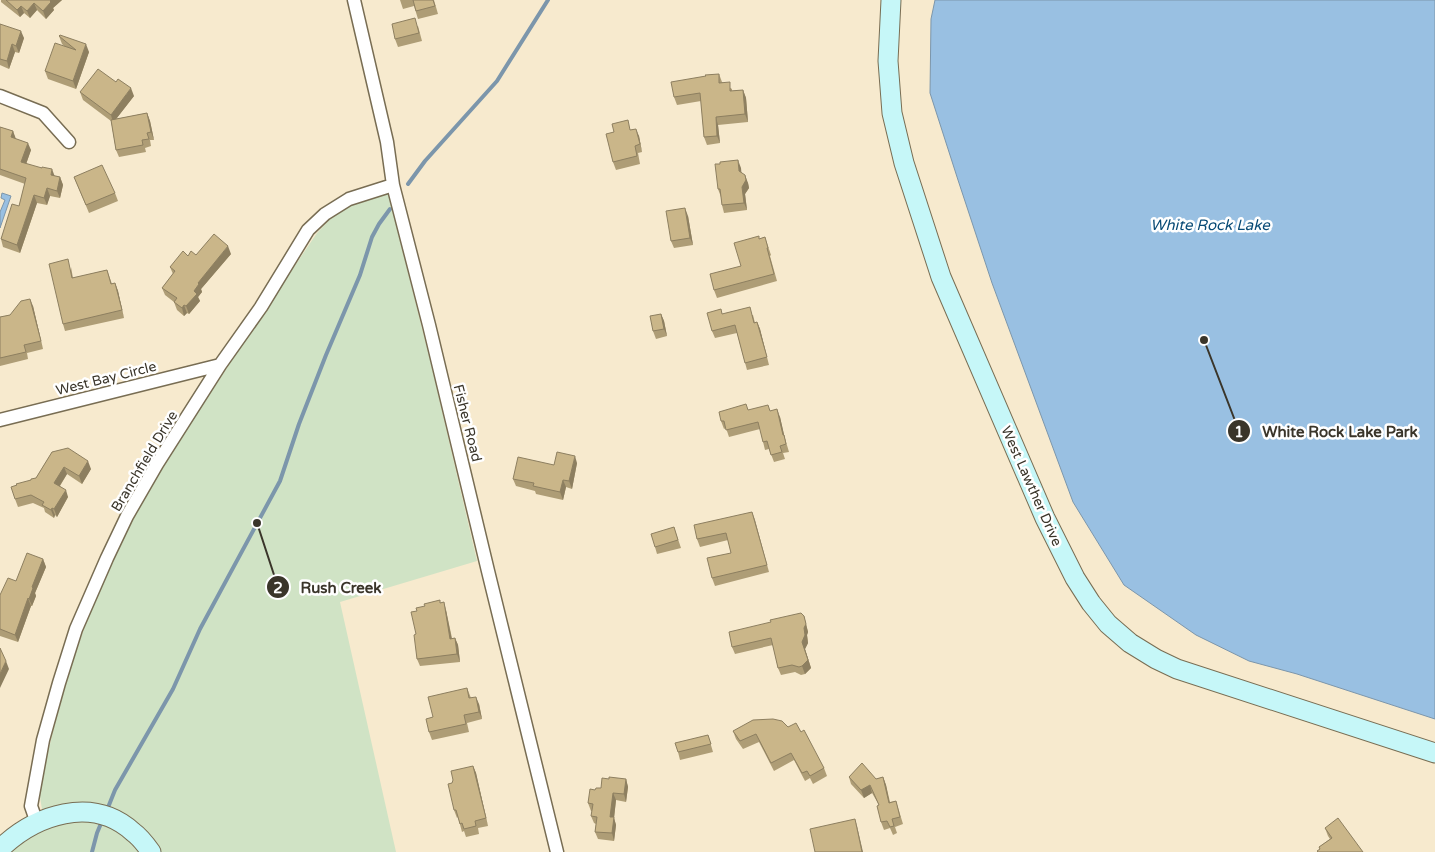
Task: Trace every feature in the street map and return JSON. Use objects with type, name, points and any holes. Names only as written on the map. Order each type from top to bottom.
[{"type":"street","name":"Fisher Road","points":[[354,0],[387,142],[393,185],[430,325],[490,581],[557,852]]},
{"type":"street","name":"West Lawther Drive","points":[[891,0],[888,61],[892,112],[904,163],[938,268],[1045,518],[1075,578],[1091,603],[1108,624],[1130,643],[1177,669],[1435,753]]},
{"type":"street","points":[[0,96],[43,113],[68,142]]},
{"type":"street","name":"Branchfield Drive","points":[[37,823],[31,806],[43,740],[59,683],[76,628],[127,516],[157,464],[220,366],[261,307],[308,230],[317,220],[349,199],[393,185]]},
{"type":"street","name":"West Bay Circle","points":[[0,420],[220,366]]},
{"type":"street","points":[[0,849],[17,835],[37,823],[73,811],[104,816],[133,831],[151,852]]},
{"type":"green space","points":[[388,193],[432,368],[477,561],[340,602],[396,852],[4,852],[45,824],[40,788],[70,670],[101,585],[124,536],[147,494],[197,414],[317,233],[334,215],[352,203]]},
{"type":"water","name":"White Rock Lake","points":[[935,0],[1435,0],[1435,719],[1297,674],[1249,661],[1196,635],[1124,585],[1073,502],[992,283],[958,180],[930,93],[931,19]]},
{"type":"water","points":[[2,193],[11,196],[0,228],[0,212],[5,200],[1,198]]},
{"type":"building","points":[[6,0],[51,0],[51,2],[43,11],[34,3],[27,11],[21,6],[17,10]]},
{"type":"building","points":[[413,0],[433,0],[435,6],[416,11]]},
{"type":"building","points":[[415,18],[419,33],[395,39],[392,24]]},
{"type":"building","points":[[0,24],[21,31],[16,46],[12,44],[7,61],[0,59]]},
{"type":"building","points":[[60,35],[86,44],[73,81],[45,71],[55,43],[76,50]]},
{"type":"building","points":[[98,69],[116,82],[118,79],[131,88],[111,115],[80,92]]},
{"type":"building","points":[[719,74],[719,83],[730,82],[730,91],[743,90],[745,114],[716,117],[717,136],[704,137],[700,93],[674,97],[671,82]]},
{"type":"building","points":[[147,113],[151,132],[147,133],[149,139],[142,140],[143,145],[116,150],[111,120]]},
{"type":"building","points":[[628,120],[630,130],[636,129],[640,144],[635,146],[637,156],[613,162],[606,134],[614,132],[612,124]]},
{"type":"building","points":[[0,127],[13,131],[11,137],[28,143],[21,162],[52,169],[51,175],[60,177],[57,191],[47,188],[44,198],[34,195],[17,245],[1,239],[12,204],[19,206],[26,178],[0,169]]},
{"type":"building","points":[[738,160],[739,171],[745,175],[746,180],[742,187],[744,203],[722,205],[715,164]]},
{"type":"building","points":[[102,165],[115,193],[86,205],[74,177]]},
{"type":"building","points":[[685,208],[690,238],[671,241],[666,211]]},
{"type":"building","points":[[214,234],[228,246],[198,283],[194,291],[197,294],[182,308],[174,302],[177,298],[162,288],[175,271],[170,267],[183,251],[188,256],[191,251],[196,255]]},
{"type":"building","points":[[759,236],[759,239],[765,237],[774,274],[714,290],[710,274],[741,266],[734,243]]},
{"type":"building","points":[[68,259],[72,278],[107,270],[111,284],[115,283],[122,310],[63,324],[49,264]]},
{"type":"building","points":[[30,299],[41,341],[24,345],[26,352],[0,358],[0,317],[10,315],[21,301]]},
{"type":"building","points":[[750,307],[754,323],[757,322],[767,357],[745,363],[735,325],[712,331],[707,313],[721,309],[722,314]]},
{"type":"building","points":[[661,314],[664,329],[653,331],[650,316]]},
{"type":"building","points":[[746,404],[748,410],[768,405],[770,411],[777,409],[786,444],[780,446],[782,452],[771,455],[767,441],[763,442],[758,422],[726,430],[719,412]]},
{"type":"building","points":[[68,448],[88,461],[79,476],[64,467],[54,483],[66,490],[54,509],[52,508],[51,510],[42,505],[44,502],[31,495],[15,499],[11,487],[36,478],[52,452]]},
{"type":"building","points":[[557,452],[575,456],[569,481],[563,480],[560,492],[533,486],[534,483],[513,479],[518,457],[554,465]]},
{"type":"building","points":[[752,512],[767,565],[712,578],[707,558],[731,553],[726,533],[697,539],[694,525]]},
{"type":"building","points":[[674,527],[678,540],[655,547],[651,534]]},
{"type":"building","points":[[27,553],[43,559],[15,635],[0,629],[0,595],[8,578],[16,581]]},
{"type":"building","points":[[440,600],[440,603],[444,602],[450,639],[455,638],[457,654],[417,659],[414,635],[416,634],[411,612],[417,611],[416,608],[425,606],[424,604]]},
{"type":"building","points":[[801,613],[806,624],[802,642],[808,660],[802,666],[792,665],[778,668],[771,638],[732,647],[729,632]]},
{"type":"building","points":[[0,648],[6,661],[0,674]]},
{"type":"building","points":[[467,688],[469,698],[476,697],[479,712],[464,715],[466,724],[429,732],[426,719],[433,717],[428,697]]},
{"type":"building","points":[[773,719],[782,721],[788,727],[796,723],[801,732],[804,730],[824,768],[810,776],[807,771],[802,773],[791,753],[771,763],[756,734],[740,741],[733,731],[753,720]]},
{"type":"building","points":[[708,735],[711,744],[678,752],[675,743]]},
{"type":"building","points":[[862,763],[876,779],[883,777],[889,803],[896,801],[900,817],[892,819],[894,826],[890,827],[887,821],[881,822],[877,806],[879,805],[870,785],[861,790],[849,777]]},
{"type":"building","points":[[473,766],[486,818],[475,821],[476,826],[464,829],[462,823],[460,824],[456,810],[454,810],[448,784],[452,783],[453,780],[451,771]]},
{"type":"building","points":[[609,777],[626,779],[624,794],[613,793],[610,817],[614,817],[612,833],[595,832],[597,817],[591,816],[593,804],[588,803],[590,789],[601,788],[602,778],[609,779]]},
{"type":"building","points":[[1338,818],[1363,852],[1317,851],[1320,849],[1319,847],[1332,838],[1325,828]]},
{"type":"building","points":[[855,819],[862,852],[815,852],[810,829]]},
{"type":"waterway","points":[[408,184],[425,161],[497,81],[548,0]]},
{"type":"waterway","points":[[107,810],[115,790],[173,689],[200,629],[280,481],[299,424],[360,275],[372,237],[390,209]]},
{"type":"waterway","points":[[92,852],[102,821]]},
{"type":"place","name":"White Rock Lake Park","points":[[1204,340]]},
{"type":"place","name":"Rush Creek","points":[[257,523]]}]
